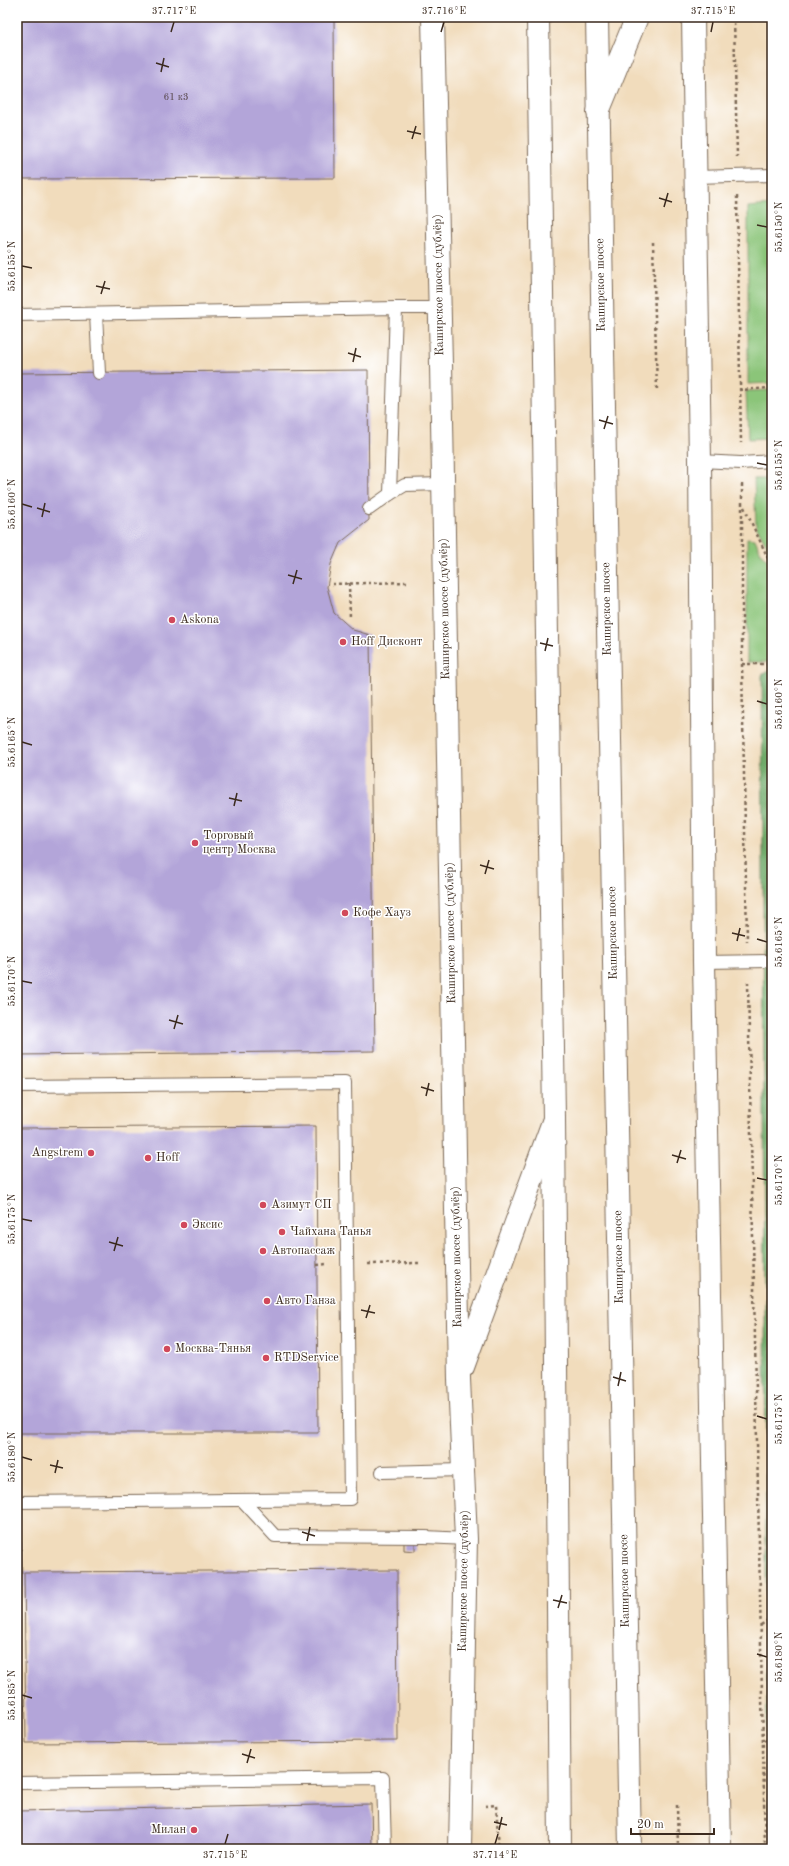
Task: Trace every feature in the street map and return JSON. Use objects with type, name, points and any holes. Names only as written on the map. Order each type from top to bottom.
[{"type":"main road","name":"Каширское шоссе (дублёр)","points":[[433,17],[440,308],[459,1379],[466,1539],[460,1849]]},
{"type":"main road","points":[[538,17],[554,1118],[560,1849]]},
{"type":"main road","name":"Каширское шоссе","points":[[597,17],[630,1849]]},
{"type":"main road","points":[[598,112],[637,17]]},
{"type":"main road","points":[[693,17],[700,461],[704,962],[720,1849]]},
{"type":"main road","points":[[459,1379],[554,1118]]},
{"type":"lane","points":[[695,177],[772,175]]},
{"type":"lane","points":[[390,494],[396,308]]},
{"type":"lane","points":[[17,315],[440,308]]},
{"type":"lane","points":[[96,314],[99,373]]},
{"type":"lane","points":[[700,461],[741,463],[772,461]]},
{"type":"lane","points":[[369,509],[405,485],[443,484]]},
{"type":"lane","points":[[704,962],[772,961]]},
{"type":"lane","points":[[17,1086],[345,1083],[350,1499],[17,1502]]},
{"type":"lane","points":[[382,1472],[463,1470]]},
{"type":"lane","points":[[242,1500],[275,1536],[418,1536],[466,1539]]},
{"type":"lane","points":[[17,1783],[383,1778],[385,1849]]},
{"type":"path","points":[[734,17],[739,390],[743,507],[742,664],[765,1849]]},
{"type":"path","points":[[653,242],[657,391]]},
{"type":"path","points":[[739,390],[772,388]]},
{"type":"path","points":[[743,507],[768,558],[772,562]]},
{"type":"path","points":[[332,584],[407,582]]},
{"type":"path","points":[[349,583],[350,619]]},
{"type":"path","points":[[742,664],[772,664]]},
{"type":"path","points":[[365,1264],[419,1263]]},
{"type":"path","points":[[761,1625],[772,1617]]},
{"type":"path","points":[[764,1741],[772,1734]]},
{"type":"path","points":[[496,1805],[498,1849]]},
{"type":"path","points":[[677,1805],[678,1849]]},
{"type":"green space","points":[[772,205],[772,383],[748,384],[748,207]]},
{"type":"green space","points":[[772,390],[772,438],[748,439],[746,391]]},
{"type":"green space","points":[[754,479],[772,479],[772,554],[756,526]]},
{"type":"green space","points":[[747,538],[755,539],[760,551],[772,566],[772,662],[747,662]]},
{"type":"green space","points":[[772,668],[772,1849],[767,1748],[762,675]]},
{"type":"building","points":[[17,17],[334,17],[335,178],[17,179]]},
{"type":"building","name":"Торговый центр Москва","points":[[368,370],[369,520],[340,543],[331,564],[327,587],[334,613],[353,630],[370,635],[375,1051],[17,1055],[17,373]]},
{"type":"building","name":"Москва-Тянья","points":[[316,1126],[318,1433],[17,1433],[17,1128]]},
{"type":"building","points":[[17,1542],[21,1542],[22,1573],[17,1573]]},
{"type":"building","points":[[404,1542],[415,1542],[415,1551],[404,1550]]},
{"type":"building","points":[[397,1570],[398,1741],[26,1743],[24,1572]]},
{"type":"building","name":"Милан","points":[[371,1804],[372,1849],[17,1849],[17,1811]]},
{"type":"place","name":"Askona","points":[[172,620]]},
{"type":"place","name":"Hoff Дисконт","points":[[343,642]]},
{"type":"place","name":"Торговый центр Москва","points":[[195,843]]},
{"type":"place","name":"Кофе Хауз","points":[[345,913]]},
{"type":"place","name":"Angstrem","points":[[91,1153]]},
{"type":"place","name":"Hoff","points":[[148,1158]]},
{"type":"place","name":"Азимут СП","points":[[263,1205]]},
{"type":"place","name":"Эксис","points":[[184,1225]]},
{"type":"place","name":"Чайхана Танья","points":[[282,1232]]},
{"type":"place","name":"Автопассаж","points":[[263,1251]]},
{"type":"place","name":"Авто Ганза","points":[[267,1301]]},
{"type":"place","name":"Москва-Тянья","points":[[167,1349]]},
{"type":"place","name":"RTDService","points":[[266,1358]]},
{"type":"place","name":"Милан","points":[[194,1830]]}]
